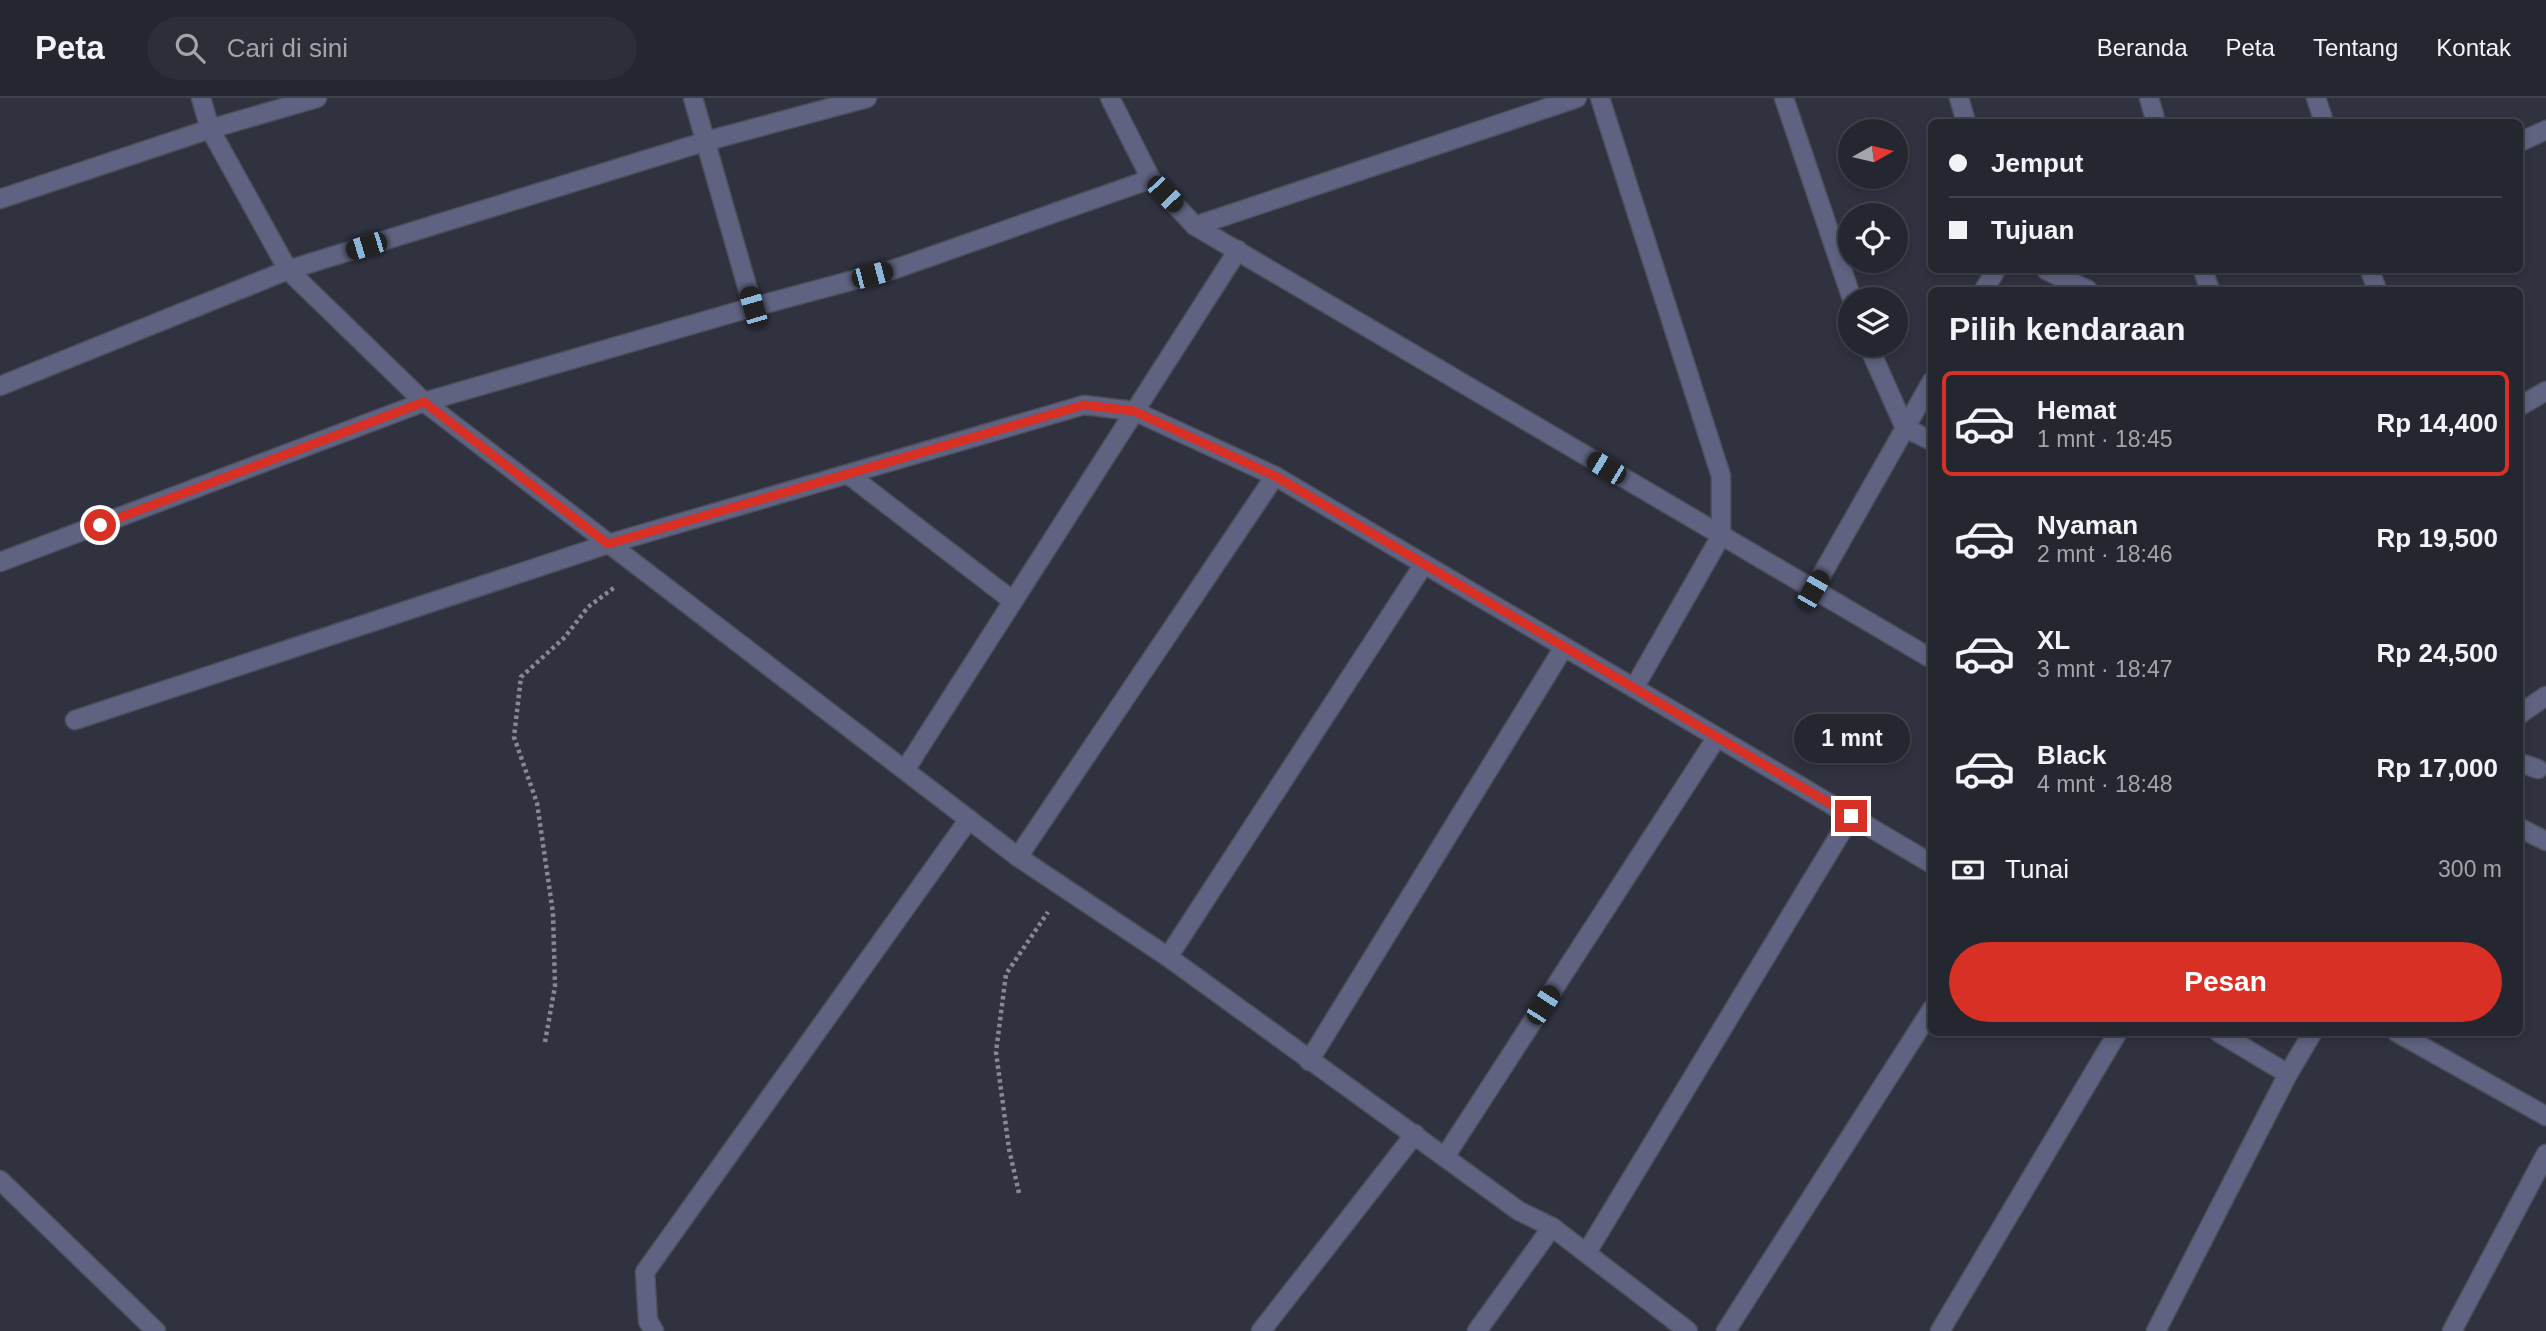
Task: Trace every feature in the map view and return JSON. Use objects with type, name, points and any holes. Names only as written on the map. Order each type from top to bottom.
[{"type":"street","points":[[201,98],[209,129],[288,270],[424,402],[1018,857],[1168,957],[1309,1061],[1446,1155],[1519,1211],[1552,1227],[1688,1331]]},
{"type":"street","points":[[0,199],[209,129],[317,98]]},
{"type":"street","points":[[693,98],[753,307]]},
{"type":"street","points":[[0,386],[288,270],[707,141],[867,98]]},
{"type":"street","points":[[1110,98],[1151,179],[1195,226],[1928,657]]},
{"type":"street","points":[[1195,226],[1577,98]]},
{"type":"street","points":[[1600,98],[1721,476],[1721,536],[1634,688]]},
{"type":"street","points":[[1784,98],[1848,287]]},
{"type":"street","points":[[1959,98],[1965,119]]},
{"type":"street","points":[[2149,98],[2156,119]]},
{"type":"street","points":[[2316,98],[2323,119]]},
{"type":"street","points":[[2523,141],[2546,130]]},
{"type":"street","points":[[0,562],[424,402],[895,269],[1151,179]]},
{"type":"street","points":[[905,770],[1238,250]]},
{"type":"street","points":[[2052,273],[2082,287]]},
{"type":"street","points":[[1873,357],[1905,428],[1928,440]]},
{"type":"street","points":[[1813,590],[1928,388]]},
{"type":"street","points":[[2523,404],[2546,391]]},
{"type":"street","points":[[75,720],[608,544],[1084,405],[1134,411],[1275,476],[1928,862]]},
{"type":"street","points":[[849,475],[1013,601]]},
{"type":"street","points":[[1018,857],[1275,476]]},
{"type":"street","points":[[1168,957],[1424,564]]},
{"type":"street","points":[[1309,1061],[1564,647]]},
{"type":"street","points":[[2523,712],[2546,696]]},
{"type":"street","points":[[1446,1155],[1717,737]]},
{"type":"street","points":[[2523,764],[2538,769]]},
{"type":"street","points":[[1587,1252],[1851,816]]},
{"type":"street","points":[[654,1331],[648,1321],[645,1272],[969,819]]},
{"type":"street","points":[[2523,830],[2546,841]]},
{"type":"street","points":[[1726,1331],[1928,1015]]},
{"type":"street","points":[[1940,1331],[2116,1036]]},
{"type":"street","points":[[2225,1036],[2288,1074]]},
{"type":"street","points":[[2156,1331],[2288,1074],[2311,1036]]},
{"type":"street","points":[[2403,1036],[2546,1116]]},
{"type":"street","points":[[1261,1331],[1415,1134]]},
{"type":"street","points":[[2452,1331],[2546,1154]]},
{"type":"street","points":[[0,1181],[156,1331]]},
{"type":"street","points":[[1476,1331],[1552,1227]]},
{"type":"path","points":[[545,1042],[555,986],[553,913],[537,803],[514,737],[521,677],[565,637],[588,607],[642,569]]},
{"type":"path","points":[[1019,1193],[1009,1149],[996,1052],[1006,974],[1065,888]]},
{"type":"route","points":[[100,525],[424,402],[608,544],[1084,405],[1134,411],[1275,476],[1851,816]]}]
